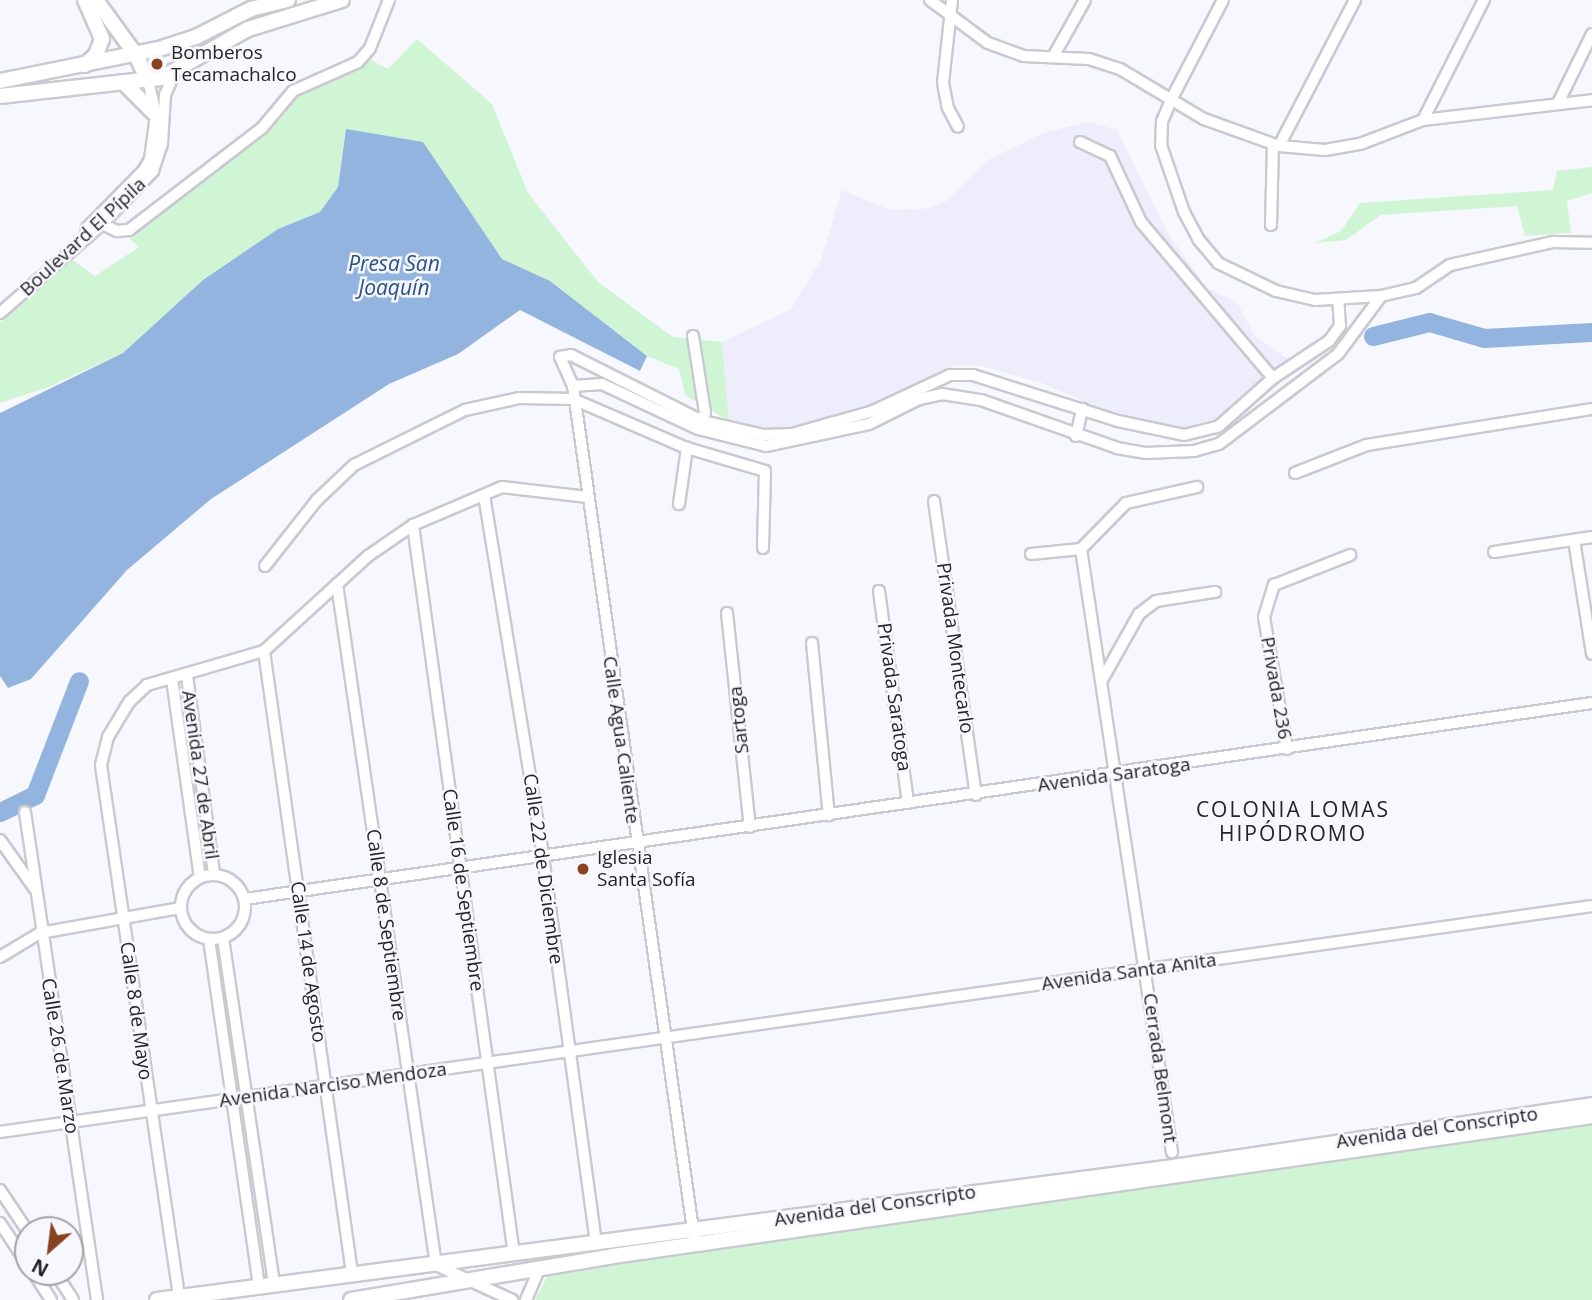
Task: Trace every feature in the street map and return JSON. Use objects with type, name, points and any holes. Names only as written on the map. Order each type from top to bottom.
[{"type":"main road","points":[[85,0],[102,40],[96,55],[85,65]]},
{"type":"main road","points":[[96,0],[136,55],[148,80]]},
{"type":"main road","points":[[0,80],[136,55],[196,37],[251,9],[288,0]]},
{"type":"main road","points":[[0,96],[148,80],[174,74],[248,29],[342,0]]},
{"type":"main road","points":[[123,82],[156,115]]},
{"type":"main road","name":"Avenida del Conscripto","points":[[157,1300],[178,1296],[219,1296],[352,1273],[596,1244],[1592,1105]]},
{"type":"main road","name":"Avenida del Conscripto","points":[[351,1300],[539,1269],[1592,1116]]},
{"type":"street","points":[[102,224],[117,231],[129,230],[262,128],[293,91],[358,62],[370,48],[389,0]]},
{"type":"street","points":[[930,0],[988,43],[1023,55],[1089,59],[1120,69],[1215,124],[1276,145],[1325,150],[1360,144],[1423,120],[1592,100]]},
{"type":"street","points":[[952,0],[953,17],[943,83],[948,108],[958,127]]},
{"type":"street","points":[[1053,57],[1085,0]]},
{"type":"street","points":[[1223,0],[1162,121],[1165,167],[1205,248],[1218,263],[1276,291],[1315,300],[1338,299],[1381,296],[1416,288],[1450,265],[1553,243],[1592,243]]},
{"type":"street","points":[[1271,225],[1276,145],[1355,0]]},
{"type":"street","points":[[1423,120],[1484,0]]},
{"type":"street","points":[[1558,103],[1592,34]]},
{"type":"street","name":"Boulevard El Pípila","points":[[0,313],[102,224],[153,171],[162,145],[166,94],[174,74]]},
{"type":"street","name":"Boulevard El Pípila","points":[[0,307],[144,170],[153,148],[156,115],[154,96],[148,80]]},
{"type":"street","points":[[1080,142],[1110,156],[1141,222],[1273,378]]},
{"type":"street","points":[[573,386],[602,384],[700,425],[766,446],[791,444],[869,424],[919,399],[942,394],[981,400],[1076,436],[1145,453],[1194,451],[1219,444],[1338,354],[1381,296]]},
{"type":"street","points":[[700,425],[764,435],[792,434],[873,411],[950,375],[1005,382],[1154,432],[1184,435],[1219,426],[1273,378],[1336,334],[1338,299]]},
{"type":"street","points":[[693,336],[705,413],[700,425]]},
{"type":"street","name":"Calle Agua Caliente","points":[[695,1247],[635,843],[573,386],[559,361],[564,354],[700,425]]},
{"type":"street","points":[[1255,394],[1267,409]]},
{"type":"street","points":[[265,566],[336,479],[399,440],[486,404],[519,398],[573,400],[687,448],[765,471],[763,548]]},
{"type":"street","points":[[1076,436],[1082,409]]},
{"type":"street","points":[[1295,473],[1367,445],[1592,409]]},
{"type":"street","points":[[679,504],[687,448]]},
{"type":"street","points":[[264,651],[368,556],[413,525],[484,495],[520,486],[587,497]]},
{"type":"street","points":[[1031,554],[1081,549],[1126,503],[1197,487]]},
{"type":"street","name":"Calle 22 de Diciembre","points":[[484,495],[543,856],[567,1051],[596,1244]]},
{"type":"street","name":"Privada Montecarlo","points":[[934,500],[976,795]]},
{"type":"street","name":"Calle 16 de Septiembre","points":[[413,525],[514,1255]]},
{"type":"street","points":[[1494,552],[1592,537]]},
{"type":"street","points":[[1574,540],[1592,654]]},
{"type":"street","name":"Cerrada Belmont","points":[[1081,549],[1147,970],[1172,1152]]},
{"type":"street","name":"Privada 236","points":[[1287,749],[1264,617],[1274,585],[1350,555]]},
{"type":"street","name":"Calle 8 de Septiembre","points":[[337,584],[436,1265]]},
{"type":"street","name":"Privada Saratoga","points":[[879,591],[908,803]]},
{"type":"street","points":[[1102,680],[1139,614],[1147,607],[1156,601],[1216,592]]},
{"type":"street","name":"Sartoga","points":[[727,613],[750,827]]},
{"type":"street","points":[[812,643],[829,815]]},
{"type":"street","name":"Calle 8 de Mayo","points":[[178,1296],[101,765],[113,728],[137,692],[264,651]]},
{"type":"street","name":"Calle 14 de Agosto","points":[[264,651],[352,1273]]},
{"type":"street","name":"Avenida 27 de Abril","points":[[187,676],[214,874]]},
{"type":"street","name":"Avenida 27 de Abril","points":[[172,679],[200,877]]},
{"type":"street","name":"Avenida Saratoga","points":[[245,899],[1117,775],[1592,703]]},
{"type":"street","name":"Calle 26 de Marzo","points":[[25,812],[40,933],[97,1300]]},
{"type":"street","points":[[0,840],[36,891]]},
{"type":"street","points":[[214,874],[234,882],[245,899],[242,923],[223,938],[209,939],[189,929],[181,908],[185,890],[200,877],[214,874]]},
{"type":"street","name":"Avenida Santa Anita","points":[[666,1039],[1592,906]]},
{"type":"street","points":[[0,957],[40,933],[181,908]]},
{"type":"street","points":[[223,938],[246,1097],[267,1286]]},
{"type":"street","points":[[209,939],[233,1100],[267,1286]]},
{"type":"street","name":"Avenida Narciso Mendoza","points":[[0,1132],[666,1039]]},
{"type":"street","points":[[0,1190],[17,1216]]},
{"type":"street","points":[[0,1223],[14,1244]]},
{"type":"street","points":[[436,1265],[512,1300]]},
{"type":"street","points":[[526,1300],[539,1269]]},
{"type":"shaded area","points":[[1088,122],[1117,130],[1167,232],[1207,288],[1237,302],[1254,335],[1288,359],[1265,374],[1260,384],[1221,421],[1177,429],[1095,406],[1042,383],[981,366],[955,365],[852,413],[814,424],[772,429],[729,421],[722,342],[791,309],[821,260],[842,190],[890,210],[923,209],[945,202],[986,161],[1043,133]]},
{"type":"green space","points":[[417,39],[492,104],[528,193],[598,282],[673,337],[722,342],[729,421],[685,395],[679,369],[647,356],[550,281],[502,259],[476,221],[346,129],[338,187],[320,212],[278,229],[203,280],[123,353],[46,388],[0,403],[0,322],[73,260],[95,276],[139,247],[129,238],[273,127],[291,99],[371,60],[388,69]]},
{"type":"green space","points":[[1592,167],[1592,193],[1567,201],[1571,233],[1525,236],[1517,206],[1381,215],[1346,240],[1316,243],[1341,231],[1360,203],[1553,190],[1557,171]]},
{"type":"green space","points":[[1592,1122],[1592,1300],[535,1300],[549,1273]]},
{"type":"water","name":"Presa San Joaquín","points":[[346,129],[423,142],[502,259],[550,281],[647,356],[640,371],[520,310],[458,354],[389,384],[211,499],[127,570],[31,679],[8,688],[0,676],[0,413],[123,353],[203,280],[278,229],[320,212],[338,187]]},
{"type":"waterway","points":[[1373,336],[1429,322],[1484,338],[1592,332]]},
{"type":"waterway","points":[[0,812],[35,795],[79,681]]},
{"type":"place","name":"Bomberos Tecamachalco","points":[[157,64]]},
{"type":"place","name":"Iglesia Santa Sofía","points":[[583,869]]},
{"type":"district","name":"COLONIA LOMAS HIPÓDROMO","points":[[1293,821]]}]
